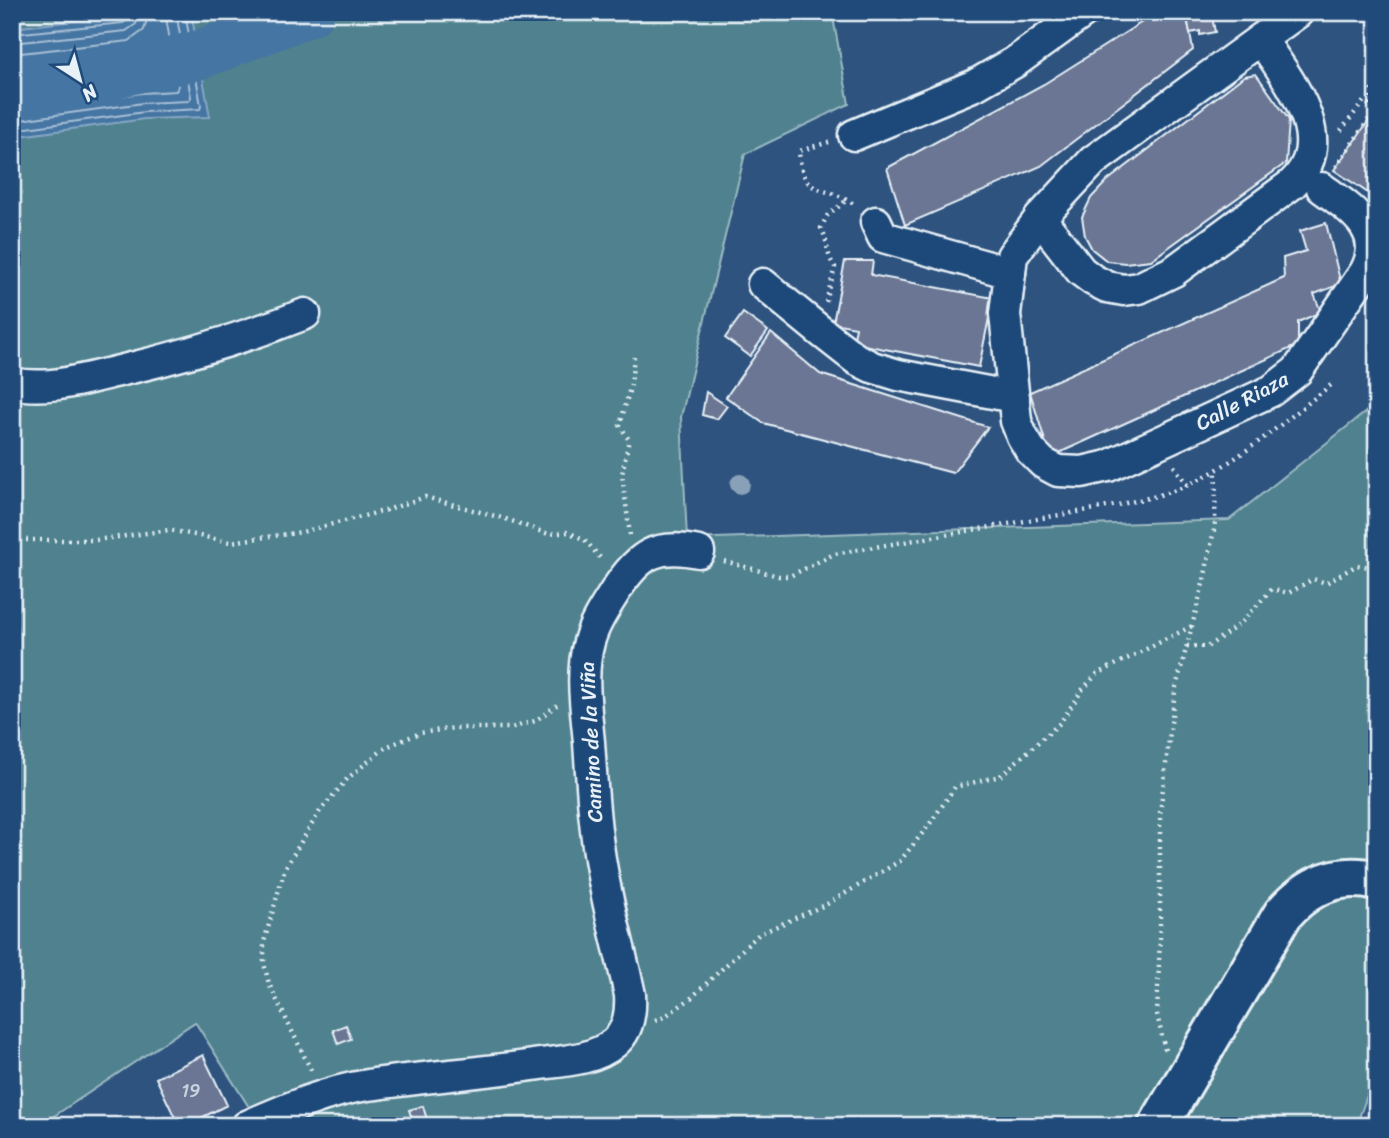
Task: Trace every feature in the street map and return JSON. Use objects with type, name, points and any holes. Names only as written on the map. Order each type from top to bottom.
[{"type":"street","points":[[842,138],[975,85],[1015,62],[1084,12]]},
{"type":"street","name":"Calle Riaza","points":[[1040,218],[1081,271],[1093,280],[1107,287],[1124,290],[1139,288],[1174,271],[1292,184],[1306,168],[1313,145],[1308,120],[1294,89],[1277,23],[1093,161],[1040,218],[1012,256],[1005,314],[1016,421],[1031,450],[1043,463],[1058,471],[1082,472],[1108,466],[1271,391],[1288,379],[1305,360],[1365,272],[1374,247],[1370,235],[1351,209],[1322,188]]},
{"type":"street","points":[[876,222],[883,237],[1010,273]]},
{"type":"street","points":[[763,284],[856,359],[872,367],[898,375],[1014,397]]},
{"type":"street","points":[[12,383],[65,385],[248,337],[305,314]]},
{"type":"street","name":"Camino de la Viña","points":[[626,1026],[631,1011],[630,995],[596,835],[584,673],[589,640],[595,624],[628,574],[647,555],[667,548],[699,552]]},
{"type":"street","points":[[1158,1126],[1283,914],[1296,899],[1311,887],[1329,880],[1347,877],[1377,881]]},
{"type":"street","points":[[247,1126],[323,1096],[367,1085],[582,1058],[614,1044],[626,1026]]},
{"type":"path","points":[[1370,106],[1372,87],[1377,81]]},
{"type":"path","points":[[1322,188],[1375,110],[1364,102],[1336,136]]},
{"type":"path","points":[[842,138],[799,151],[803,176],[813,188],[833,192],[848,199],[876,222]]},
{"type":"path","points":[[819,330],[835,267],[826,253],[826,237],[821,228],[827,216],[848,199]]},
{"type":"path","points":[[628,574],[622,474],[629,440],[620,425],[631,384],[634,357]]},
{"type":"path","points":[[699,552],[747,568],[790,576],[834,554],[1118,505],[1188,486],[1235,459],[1331,385]]},
{"type":"path","points":[[1186,1077],[1165,1052],[1157,1014],[1160,813],[1175,691],[1215,525],[1216,470]]},
{"type":"path","points":[[12,540],[96,540],[169,530],[229,542],[302,532],[387,510],[425,497],[506,519],[548,534],[568,533],[576,536],[628,574]]},
{"type":"path","points":[[1187,646],[1207,647],[1240,624],[1272,589],[1289,593],[1313,579],[1326,583],[1357,565],[1369,567],[1377,559]]},
{"type":"path","points":[[626,1026],[664,1017],[690,999],[759,934],[827,904],[900,861],[955,788],[1000,776],[1060,723],[1083,689],[1097,674],[1192,626]]},
{"type":"path","points":[[323,1096],[269,984],[264,962],[264,942],[285,868],[320,811],[348,778],[386,747],[420,733],[454,728],[511,727],[535,721],[552,709],[584,673]]},
{"type":"green space","points":[[12,12],[832,12],[849,104],[745,154],[681,417],[687,539],[1229,520],[1377,403],[1377,1068],[1356,1126],[261,1126],[195,1022],[39,1126],[12,1126]]},
{"type":"water","points":[[154,12],[191,12],[210,117],[145,119],[12,137],[12,28]]},
{"type":"building","points":[[1158,12],[1186,12],[1193,50],[1041,166],[905,225],[887,168],[1044,84]]},
{"type":"building","points":[[1186,12],[1211,12],[1215,32],[1200,35],[1200,31],[1190,33]]},
{"type":"building","points":[[1256,74],[1289,120],[1286,163],[1151,260],[1125,263],[1107,261],[1092,249],[1085,236],[1082,217],[1091,198],[1107,181],[1244,76]]},
{"type":"building","points":[[1369,120],[1377,125],[1377,199],[1334,170]]},
{"type":"building","points":[[1326,223],[1341,284],[1314,294],[1321,312],[1298,322],[1298,345],[1050,457],[1030,392],[1284,278],[1283,258],[1306,251],[1300,231]]},
{"type":"building","points":[[845,261],[873,261],[871,275],[993,298],[979,367],[853,343],[856,327],[833,323]]},
{"type":"building","points":[[743,313],[768,331],[750,356],[725,338]]},
{"type":"building","points":[[771,333],[820,374],[988,427],[953,473],[763,423],[726,397]]},
{"type":"building","points":[[706,392],[727,406],[717,419],[702,415]]},
{"type":"building","points":[[346,1025],[351,1039],[338,1044],[333,1030]]},
{"type":"building","points":[[203,1055],[227,1105],[185,1126],[179,1126],[156,1078]]},
{"type":"building","points":[[423,1106],[427,1120],[414,1125],[409,1110]]},
{"type":"waterway","points":[[12,96],[199,55],[310,12]]}]
